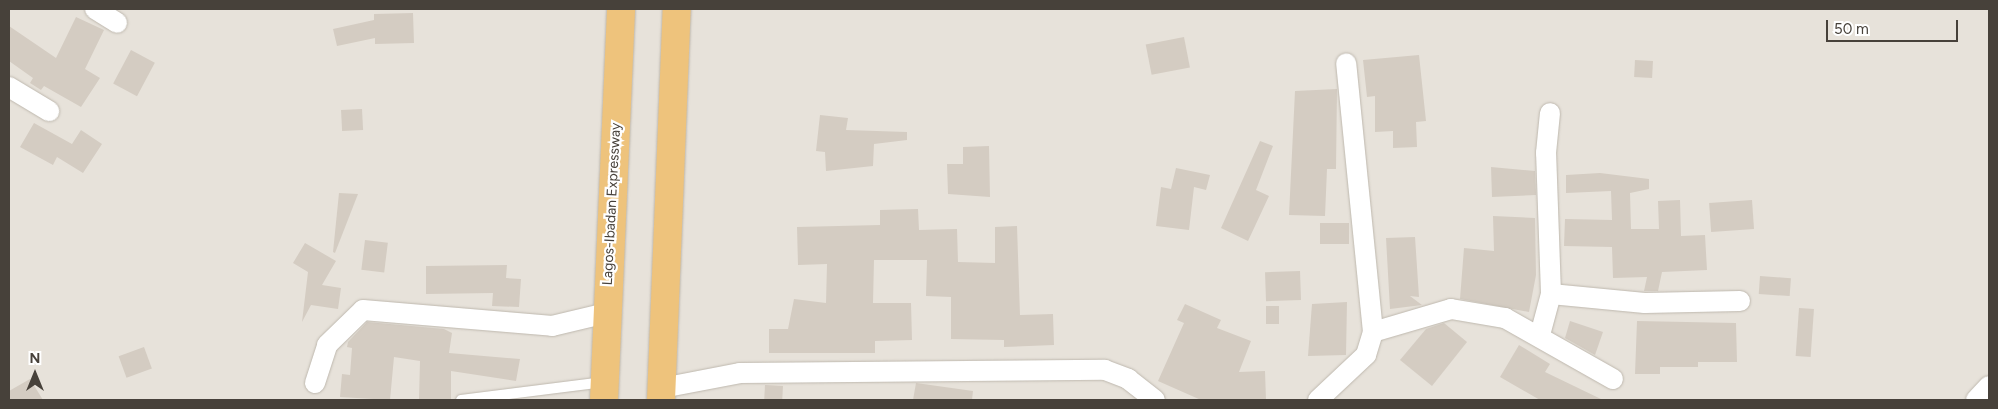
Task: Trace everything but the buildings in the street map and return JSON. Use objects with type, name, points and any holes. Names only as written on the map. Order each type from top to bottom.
[{"type":"highway","name":"Lagos-Ibadan Expressway","points":[[605,391],[606,313],[621,9]]},
{"type":"highway","points":[[662,394],[677,9]]},
{"type":"street","points":[[95,9],[117,23]]},
{"type":"street","points":[[1318,400],[1366,355],[1372,332],[1346,63]]},
{"type":"street","points":[[9,87],[49,111]]},
{"type":"street","points":[[1540,335],[1551,294],[1546,153],[1550,113]]},
{"type":"street","points":[[1551,294],[1645,303],[1740,301]]},
{"type":"street","points":[[1372,332],[1451,309],[1505,318],[1540,335],[1613,378]]},
{"type":"street","points":[[314,383],[327,345],[364,310],[552,326],[606,313]]},
{"type":"street","points":[[662,394],[740,373],[1095,370],[1128,379],[1155,400]]},
{"type":"street","points":[[1976,400],[1989,386]]},
{"type":"lane","points":[[461,400],[605,391]]},
{"type":"shaded area","points":[[9,9],[1989,9],[1989,400],[9,400]]}]
